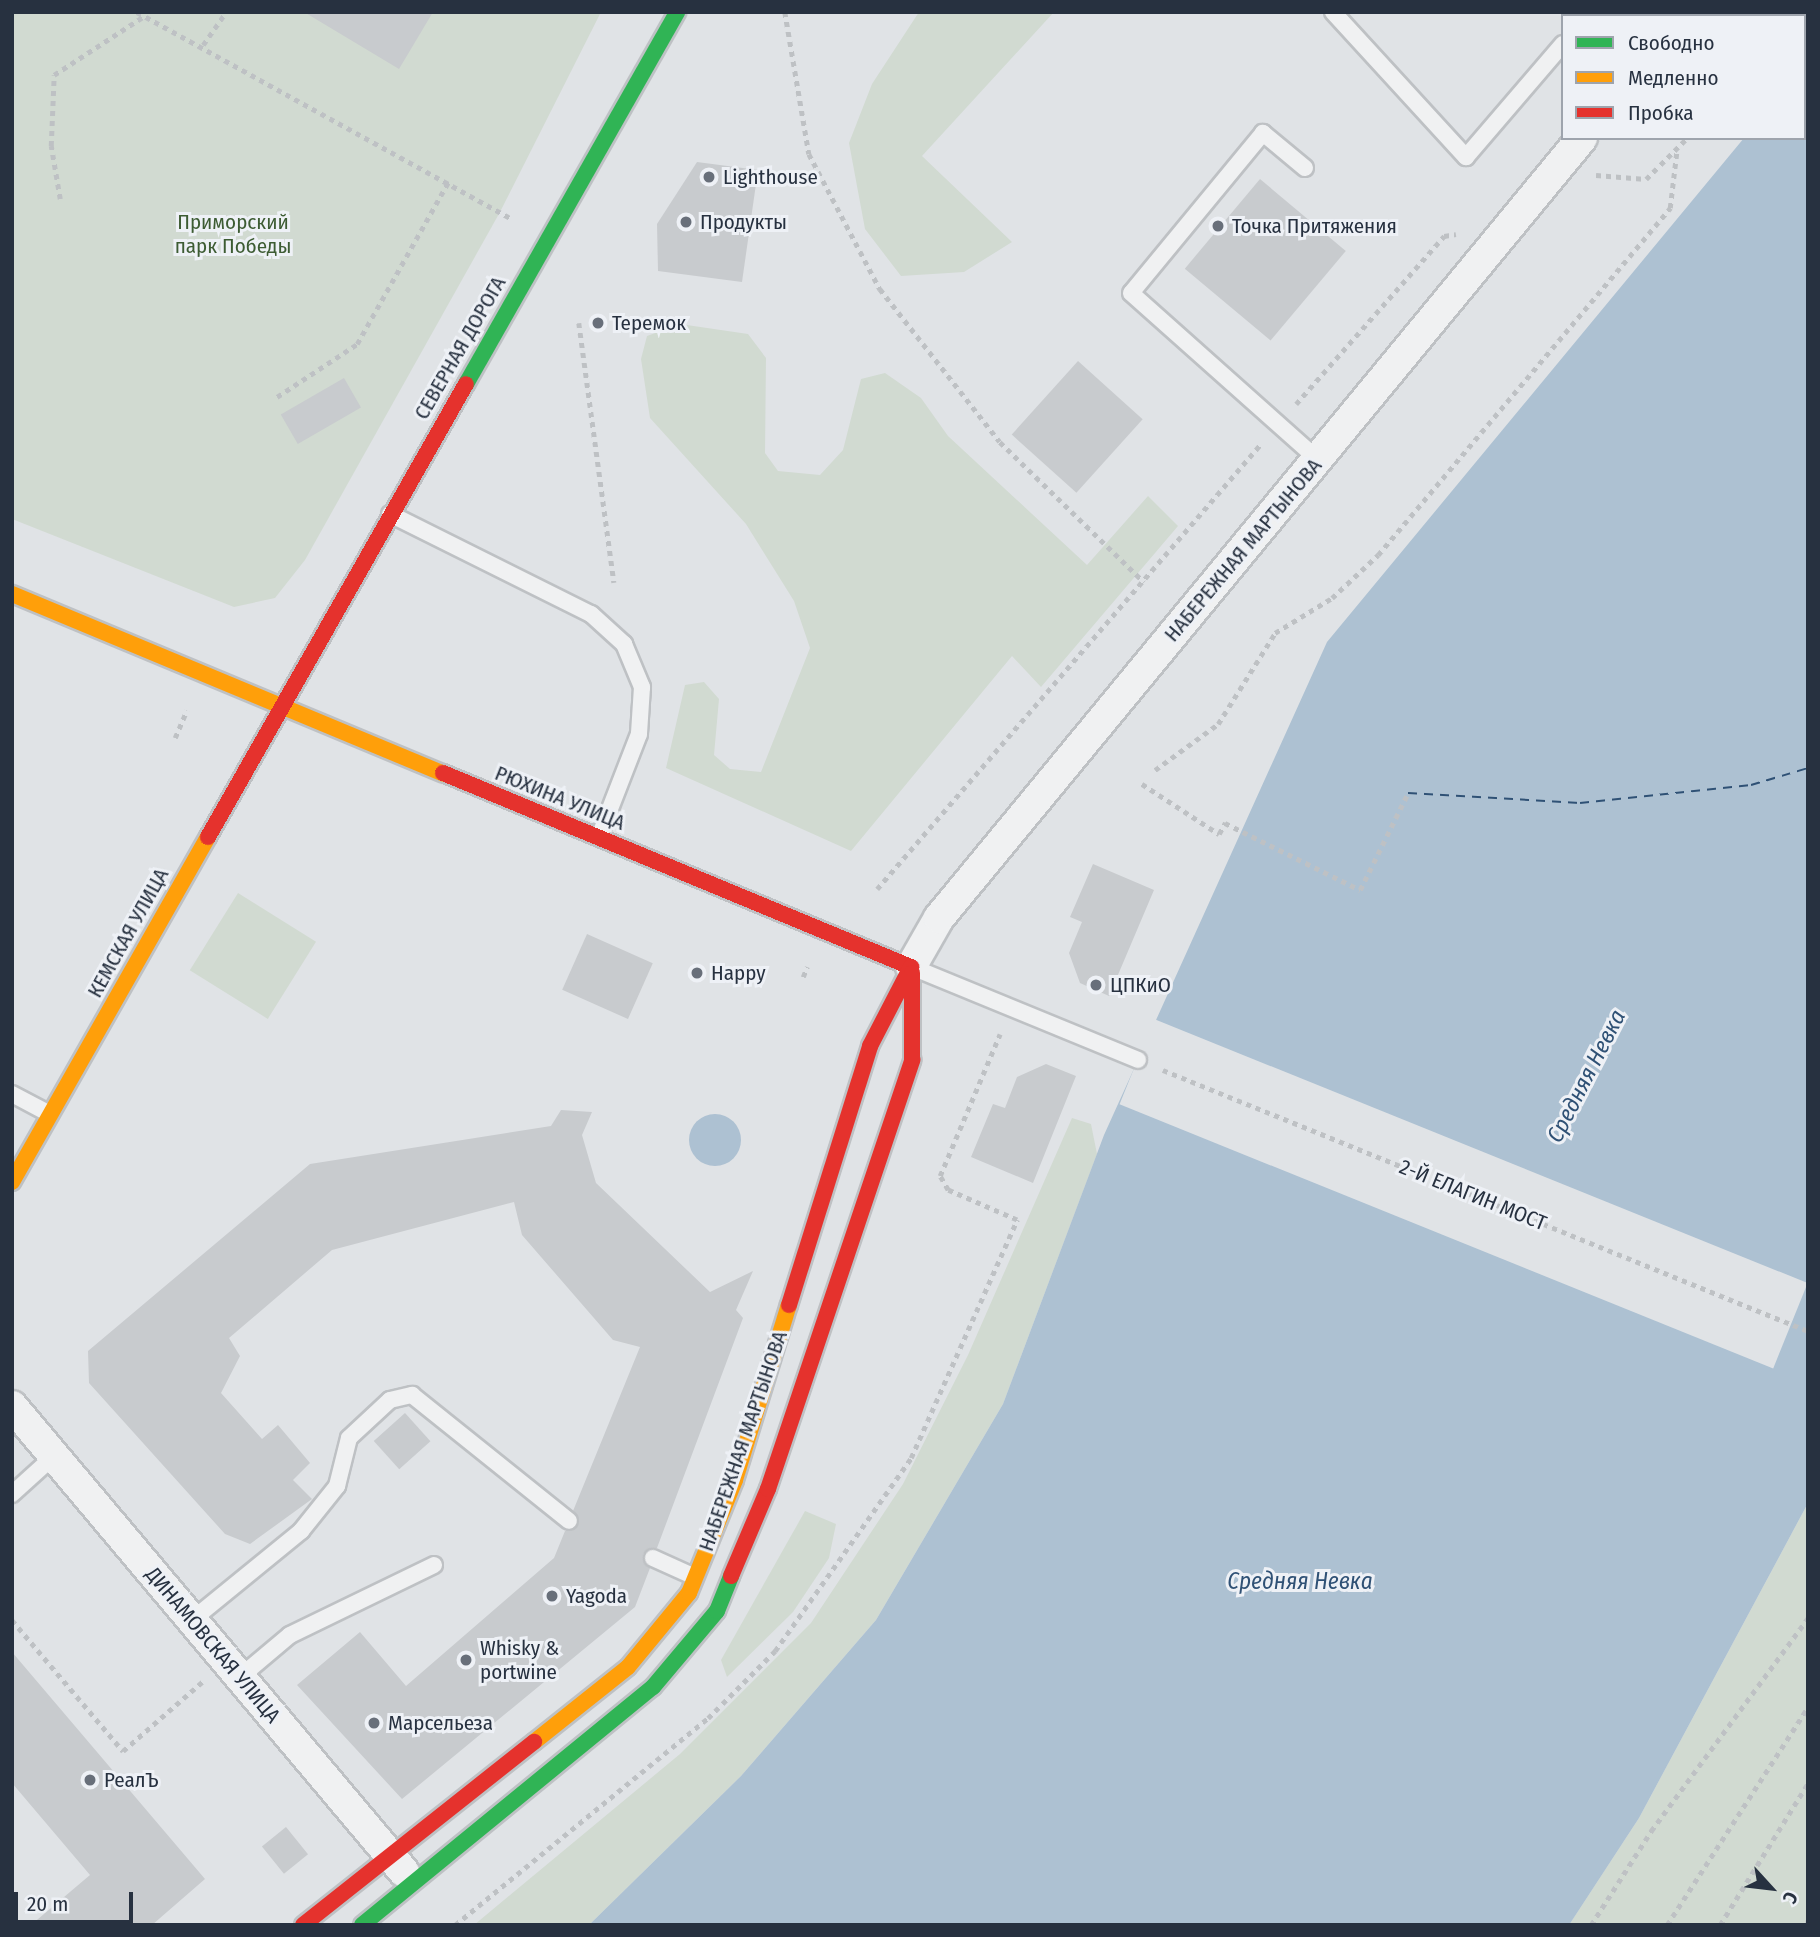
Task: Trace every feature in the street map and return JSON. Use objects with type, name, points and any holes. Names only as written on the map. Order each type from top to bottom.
[{"type":"street","name":"СЕВЕРНАЯ ДОРОГА","points":[[278,705],[677,12]]},
{"type":"street","name":"НАБЕРЕЖНАЯ МАРТЫНОВА","points":[[303,1925],[628,1667],[695,1577],[735,1480],[870,1046],[911,967],[947,909],[1580,140]]},
{"type":"street","name":"РЮХИНА УЛИЦА","points":[[12,594],[911,967]]},
{"type":"street","name":"КЕМСКАЯ УЛИЦА","points":[[12,1182],[278,705]]},
{"type":"street","name":"НАБЕРЕЖНАЯ МАРТЫНОВА","points":[[362,1925],[653,1687],[717,1611],[768,1489],[912,1060],[911,967]]},
{"type":"street","name":"ДИНАМОВСКАЯ УЛИЦА","points":[[12,1406],[413,1883]]},
{"type":"lane","points":[[1333,12],[1466,157],[1561,46]]},
{"type":"lane","points":[[1305,168],[1263,133],[1131,293],[1317,459]]},
{"type":"lane","points":[[389,514],[591,614],[624,644],[642,687],[639,734],[599,837]]},
{"type":"lane","name":"РЮХИНА УЛИЦА","points":[[911,967],[1138,1060]]},
{"type":"lane","points":[[12,1094],[50,1114]]},
{"type":"lane","points":[[192,1620],[301,1531],[337,1486],[349,1438],[390,1400],[412,1395],[569,1521]]},
{"type":"lane","points":[[12,1494],[54,1456]]},
{"type":"lane","points":[[735,1480],[768,1489]]},
{"type":"lane","points":[[653,1558],[695,1577]]},
{"type":"lane","points":[[233,1669],[290,1635],[434,1565]]},
{"type":"path","points":[[137,12],[450,179],[510,218]]},
{"type":"path","points":[[203,45],[226,12]]},
{"type":"path","points":[[785,12],[809,154],[880,289],[1000,442],[1144,582]]},
{"type":"path","points":[[60,199],[51,146],[54,75],[144,16]]},
{"type":"path","points":[[1646,179],[1685,140]]},
{"type":"path","points":[[1155,770],[1218,724],[1275,633],[1332,598],[1378,555],[1670,208],[1677,148]]},
{"type":"path","points":[[276,397],[357,344],[450,179]]},
{"type":"path","points":[[877,889],[1444,236],[1464,233]]},
{"type":"path","points":[[579,323],[614,583]]},
{"type":"path","points":[[1142,784],[1219,834],[1225,823],[1360,890],[1408,793]]},
{"type":"path","points":[[455,1925],[708,1718],[775,1651],[911,1458],[1017,1220],[948,1190],[940,1176],[999,1036]]},
{"type":"path","name":"2-Й ЕЛАГИН МОСТ","points":[[1138,1060],[1808,1331]]},
{"type":"path","points":[[1591,1925],[1651,1831],[1808,1618]]},
{"type":"path","points":[[12,1620],[123,1751],[233,1669]]},
{"type":"path","points":[[1667,1925],[1808,1707]]},
{"type":"path","points":[[1720,1925],[1808,1783]]},
{"type":"green space","name":"Приморский парк Победы","points":[[12,12],[601,12],[500,212],[305,560],[275,598],[234,607],[12,519]]},
{"type":"green space","points":[[919,12],[1054,12],[922,156],[1012,242],[964,272],[901,276],[865,229],[849,143],[872,84]]},
{"type":"green space","points":[[680,324],[748,334],[766,358],[765,453],[778,471],[820,475],[843,450],[861,379],[885,373],[921,398],[948,436],[1087,565],[1148,496],[1178,526],[1041,687],[1012,656],[851,851],[666,768],[685,685],[704,682],[719,699],[714,755],[730,769],[761,772],[810,648],[794,601],[746,524],[650,418],[641,359],[647,336]]},
{"type":"green space","points":[[238,893],[316,942],[268,1019],[190,970]]},
{"type":"green space","points":[[1072,1118],[1091,1124],[1097,1154],[1003,1404],[876,1620],[741,1776],[589,1925],[474,1925],[680,1754],[811,1623],[903,1484],[968,1355]]},
{"type":"green space","points":[[1808,1503],[1808,1925],[1569,1925],[1639,1818]]},
{"type":"green space","points":[[805,1511],[836,1524],[829,1558],[793,1612],[727,1677],[721,1660]]},
{"type":"water","name":"Средняя Невка","points":[[1808,61],[1808,1503],[1639,1818],[1569,1925],[589,1925],[741,1776],[876,1620],[1003,1404],[1104,1135],[1327,642],[1742,140],[1806,140]]},
{"type":"water","points":[[715,1114],[725,1116],[733,1122],[739,1130],[739,1150],[733,1158],[725,1164],[715,1166],[705,1164],[697,1158],[691,1150],[689,1140],[691,1130],[697,1122],[705,1116]]},
{"type":"pier","points":[[1154,1019],[1808,1283],[1773,1368],[1120,1104]]},
{"type":"building","points":[[304,12],[433,12],[399,69]]},
{"type":"building","points":[[697,162],[758,170],[742,282],[658,271],[657,224]]},
{"type":"building","points":[[1260,179],[1346,251],[1271,341],[1185,269]]},
{"type":"building","points":[[1078,361],[1143,419],[1076,493],[1012,435]]},
{"type":"building","points":[[344,378],[361,407],[298,444],[281,415]]},
{"type":"building","points":[[1093,864],[1154,890],[1109,996],[1080,983],[1069,953],[1082,922],[1070,917]]},
{"type":"building","points":[[587,934],[653,963],[628,1019],[562,990]]},
{"type":"building","points":[[1046,1064],[1076,1076],[1033,1183],[971,1157],[993,1104],[1005,1108],[1017,1077]]},
{"type":"building","points":[[561,1110],[592,1112],[582,1135],[596,1183],[710,1292],[753,1271],[736,1310],[743,1318],[657,1548],[643,1554],[650,1568],[635,1607],[402,1799],[297,1685],[360,1632],[406,1686],[554,1558],[565,1531],[579,1523],[573,1511],[640,1347],[613,1340],[522,1235],[514,1202],[332,1250],[229,1338],[240,1356],[221,1393],[262,1439],[278,1425],[310,1463],[293,1480],[312,1499],[250,1544],[225,1534],[89,1383],[88,1351],[310,1164],[551,1126]]},
{"type":"building","points":[[405,1413],[430,1441],[399,1469],[374,1441]]},
{"type":"building","points":[[12,1652],[205,1879],[152,1925],[31,1925],[90,1875],[12,1783]]},
{"type":"building","points":[[286,1827],[308,1854],[284,1874],[262,1847]]},
{"type":"ferry route","points":[[1408,793],[1580,803],[1751,785],[1808,768]]},
{"type":"traffic: fast","points":[[466,384],[677,12]]},
{"type":"traffic: fast","points":[[362,1925],[653,1687],[717,1611],[731,1576]]},
{"type":"traffic: slow","points":[[12,594],[443,773]]},
{"type":"traffic: slow","points":[[12,1182],[208,837]]},
{"type":"traffic: slow","points":[[534,1742],[628,1667],[689,1593],[735,1480],[789,1305]]},
{"type":"traffic: jam","points":[[208,837],[466,384]]},
{"type":"traffic: jam","points":[[443,773],[911,967]]},
{"type":"traffic: jam","points":[[789,1305],[870,1046],[911,967]]},
{"type":"traffic: jam","points":[[731,1576],[768,1489],[912,1060],[912,973]]},
{"type":"traffic: jam","points":[[303,1925],[534,1742]]},
{"type":"place","name":"Lighthouse","points":[[709,177]]},
{"type":"place","name":"Продукты","points":[[686,222]]},
{"type":"place","name":"Точка Притяжения","points":[[1218,226]]},
{"type":"place","name":"Теремок","points":[[598,323]]},
{"type":"place","name":"Happy","points":[[697,973]]},
{"type":"place","name":"ЦПКиО","points":[[1096,985]]},
{"type":"place","name":"Yagoda","points":[[552,1596]]},
{"type":"place","name":"Whisky & portwine","points":[[466,1660]]},
{"type":"place","name":"Марсельеза","points":[[374,1723]]},
{"type":"place","name":"РеалЪ","points":[[90,1780]]}]
